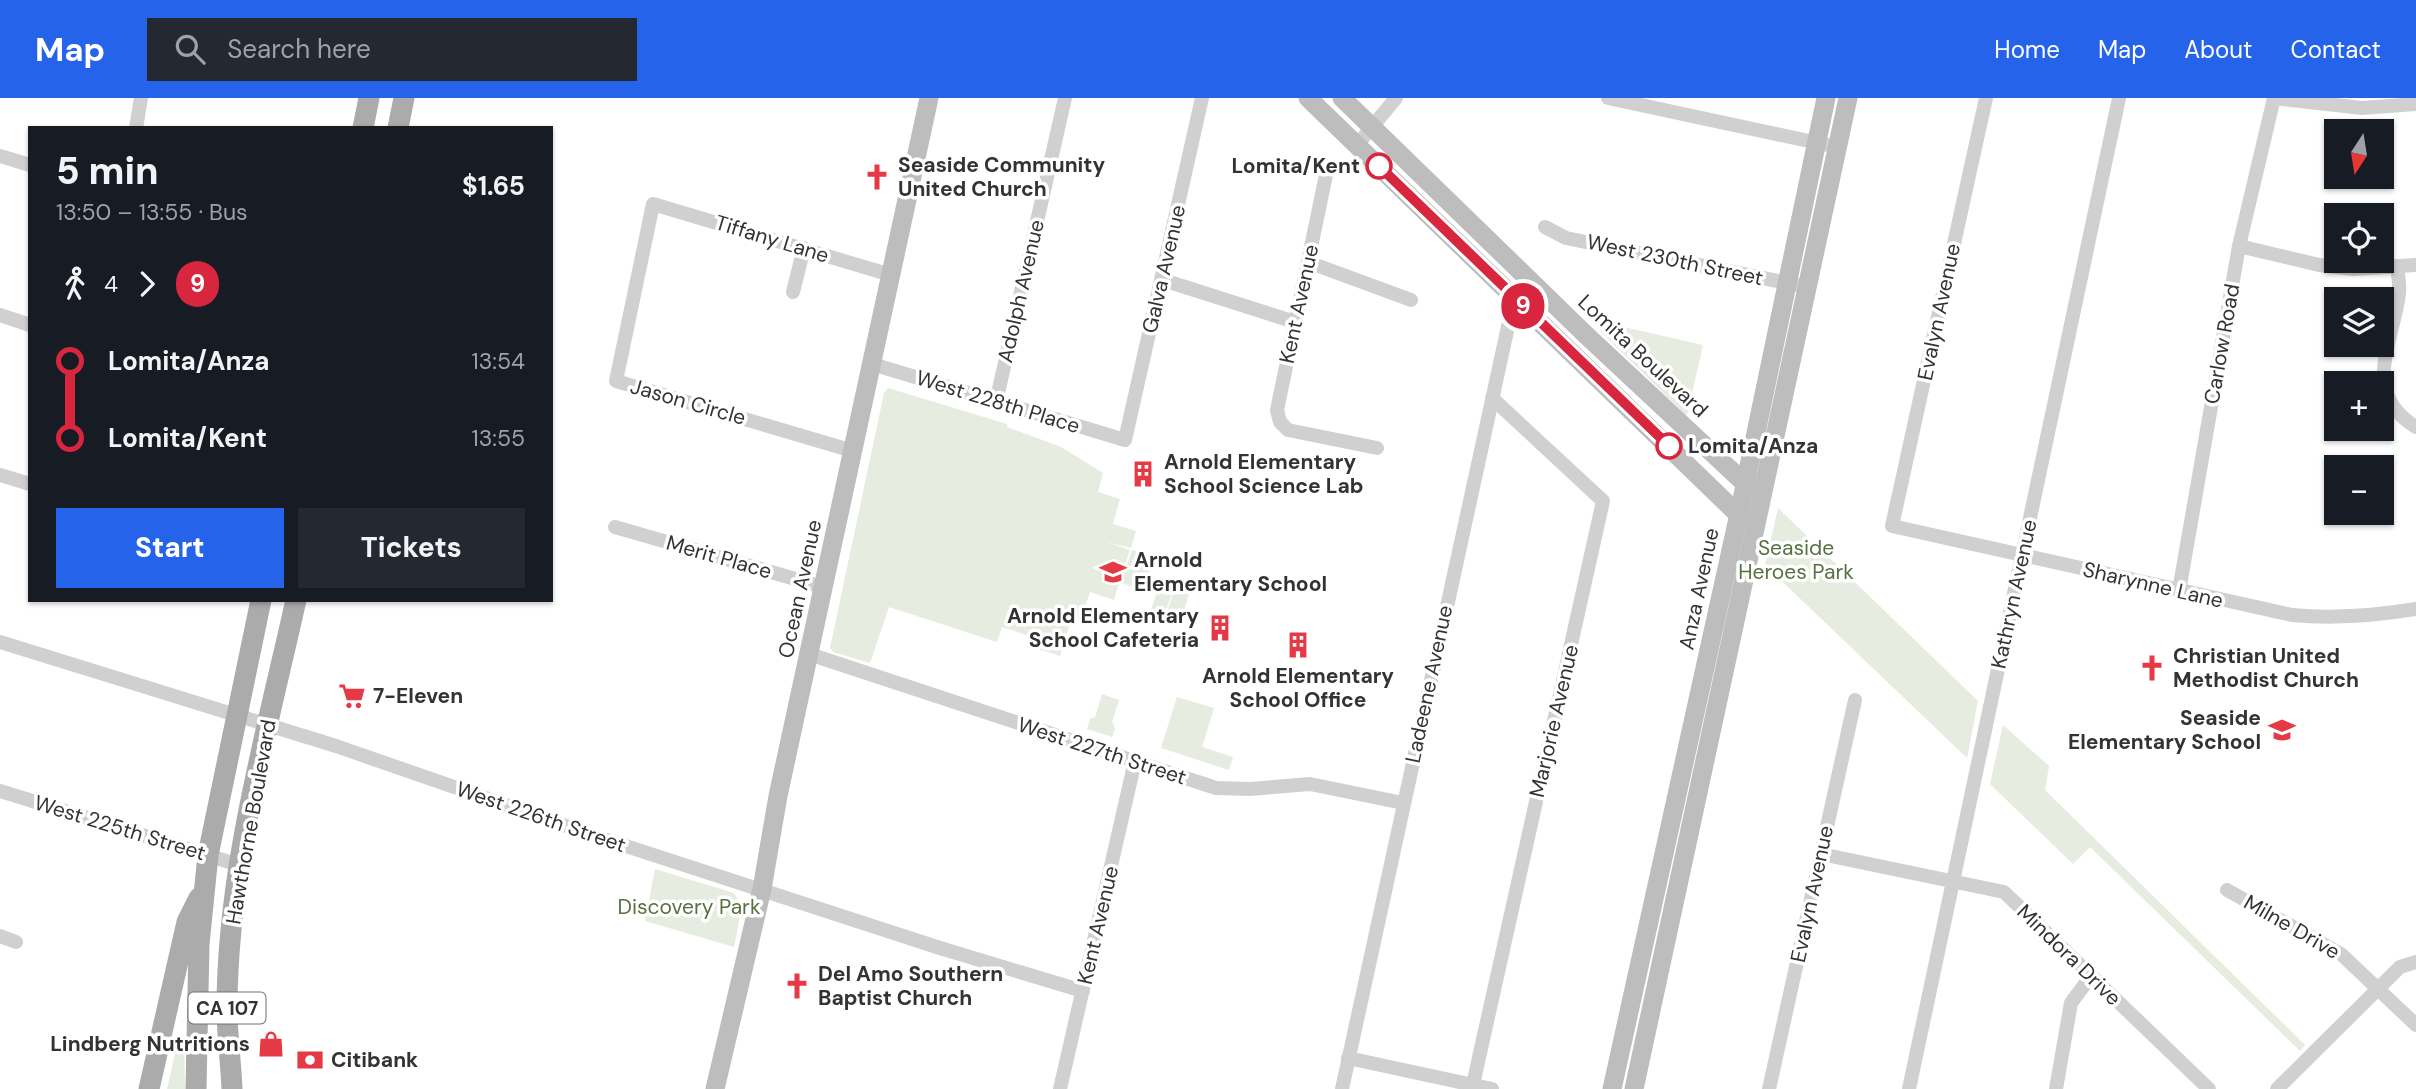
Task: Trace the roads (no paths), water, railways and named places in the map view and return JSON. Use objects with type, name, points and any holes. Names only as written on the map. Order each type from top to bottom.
[{"type":"main road","points":[[363,126],[369,98]]},
{"type":"main road","points":[[398,126],[404,98]]},
{"type":"main road","name":"Ocean Avenue","points":[[715,1089],[762,889],[778,796],[929,98]]},
{"type":"main road","points":[[1308,98],[1755,530]]},
{"type":"main road","name":"Lomita Boulevard","points":[[1342,98],[1538,289],[1762,500]]},
{"type":"main road","name":"Anza Avenue","points":[[1612,1089],[1826,98]]},
{"type":"main road","name":"Anza Avenue","points":[[1634,1089],[1847,98]]},
{"type":"main road","name":"Hawthorne Boulevard","points":[[196,1089],[200,944],[208,855],[261,602]]},
{"type":"main road","name":"Hawthorne Boulevard","points":[[232,1089],[227,1010],[239,865],[267,724],[296,602]]},
{"type":"main road","points":[[149,1089],[187,922],[205,886]]},
{"type":"street","points":[[136,126],[141,98]]},
{"type":"street","name":"Adolph Avenue","points":[[996,402],[1065,98]]},
{"type":"street","name":"Galva Avenue","points":[[1125,440],[1163,281],[1202,98]]},
{"type":"street","points":[[1357,145],[1396,98]]},
{"type":"street","points":[[1608,98],[1837,147]]},
{"type":"street","name":"Evalyn Avenue","points":[[1892,526],[1986,98]]},
{"type":"street","name":"Kathryn Avenue","points":[[1909,1089],[2119,98]]},
{"type":"street","points":[[2274,98],[2362,108],[2416,104]]},
{"type":"street","name":"Carlow Road","points":[[2179,591],[2239,246],[2274,98]]},
{"type":"street","points":[[0,156],[28,164]]},
{"type":"street","name":"Kent Avenue","points":[[1326,175],[1277,410],[1280,422],[1288,430],[1377,448]]},
{"type":"street","name":"Tiffany Lane","points":[[653,204],[891,275]]},
{"type":"street","name":"Jason Circle","points":[[653,204],[616,381],[853,451]]},
{"type":"street","name":"West 230th Street","points":[[1545,227],[1566,238],[1807,287]]},
{"type":"street","points":[[2239,246],[2319,265],[2353,269],[2416,265]]},
{"type":"street","points":[[793,292],[804,248]]},
{"type":"street","points":[[1308,262],[1411,300]]},
{"type":"street","points":[[2397,266],[2399,292],[2382,369],[2388,398],[2407,422],[2416,427]]},
{"type":"street","points":[[1163,281],[1295,322]]},
{"type":"street","name":"Ladeene Avenue","points":[[1342,1089],[1509,322],[1538,289]]},
{"type":"street","points":[[0,316],[28,324]]},
{"type":"street","name":"West 228th Place","points":[[872,364],[1125,440]]},
{"type":"street","name":"Marjorie Avenue","points":[[1472,1087],[1603,501],[1492,398]]},
{"type":"street","points":[[0,475],[28,483]]},
{"type":"street","name":"Sharynne Lane","points":[[1892,526],[2292,615],[2369,617],[2416,609]]},
{"type":"street","name":"Merit Place","points":[[615,527],[823,587]]},
{"type":"street","name":"West 226th Street","points":[[0,642],[336,746],[569,828],[940,948],[1083,991]]},
{"type":"street","name":"West 227th Street","points":[[809,654],[1216,789],[1250,789],[1310,783],[1403,803]]},
{"type":"street","name":"Evalyn Avenue","points":[[1769,1089],[1855,700]]},
{"type":"street","name":"Kent Avenue","points":[[1060,1089],[1135,761]]},
{"type":"street","name":"West 225th Street","points":[[0,791],[239,865]]},
{"type":"street","name":"Mindora Drive","points":[[1821,854],[2004,892],[2209,1089]]},
{"type":"street","name":"Milne Drive","points":[[2227,890],[2341,954],[2416,1025]]},
{"type":"street","points":[[0,936],[16,942]]},
{"type":"street","points":[[2277,1089],[2400,967],[2416,962]]},
{"type":"street","points":[[2056,1089],[2071,1003],[2091,976]]},
{"type":"street","points":[[1348,1058],[1472,1087],[1492,1089]]},
{"type":"place","name":"Lomita/Kent","points":[[1379,166]]},
{"type":"place","name":"Seaside Community United Church","points":[[877,177]]},
{"type":"place","name":"Lomita/Anza","points":[[1669,446]]},
{"type":"place","name":"Arnold Elementary School Science Lab","points":[[1143,474]]},
{"type":"place","name":"Arnold Elementary School","points":[[1113,572]]},
{"type":"place","name":"Arnold Elementary School Cafeteria","points":[[1220,628]]},
{"type":"place","name":"Arnold Elementary School Office","points":[[1298,645]]},
{"type":"place","name":"Christian United Methodist Church","points":[[2152,668]]},
{"type":"place","name":"7-Eleven","points":[[352,696]]},
{"type":"place","name":"Seaside Elementary School","points":[[2282,730]]},
{"type":"place","name":"Del Amo Southern Baptist Church","points":[[797,986]]},
{"type":"place","name":"Lindberg Nutritions","points":[[271,1044]]},
{"type":"place","name":"Citibank","points":[[310,1060]]},
{"type":"park label","name":"Seaside Heroes Park","points":[[1796,560]]},
{"type":"park label","name":"Discovery Park","points":[[689,907]]}]
